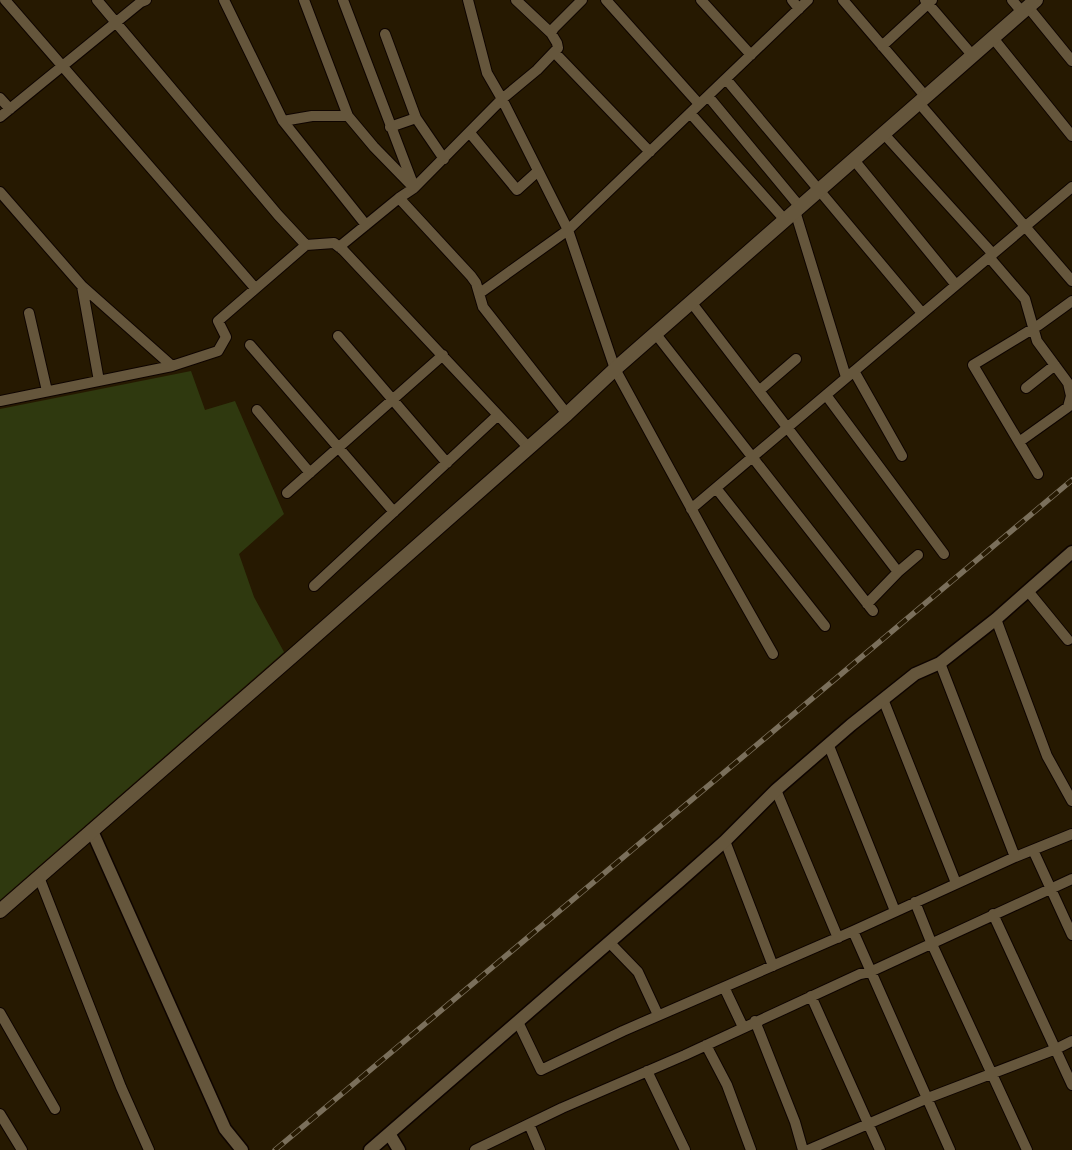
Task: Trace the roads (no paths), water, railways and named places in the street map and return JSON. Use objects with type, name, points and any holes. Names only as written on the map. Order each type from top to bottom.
[{"type":"main road","points":[[0,911],[529,448],[615,368],[1029,6]]},
{"type":"street","points":[[5,0],[255,288]]},
{"type":"street","points":[[97,0],[278,215],[306,245]]},
{"type":"street","points":[[0,117],[140,2],[146,0]]},
{"type":"street","points":[[224,0],[283,121],[366,225]]},
{"type":"street","points":[[304,0],[348,116],[374,147],[414,188]]},
{"type":"street","points":[[343,0],[414,188]]},
{"type":"street","points":[[468,0],[487,73],[568,230],[615,368],[691,509],[773,654]]},
{"type":"street","points":[[339,247],[414,188],[502,100],[558,48],[551,33],[516,0]]},
{"type":"street","points":[[551,33],[582,0]]},
{"type":"street","points":[[606,0],[699,104]]},
{"type":"street","points":[[701,0],[751,55]]},
{"type":"street","points":[[792,0],[800,8]]},
{"type":"street","points":[[480,293],[568,230],[808,0]]},
{"type":"street","points":[[843,0],[1072,281]]},
{"type":"street","points":[[1012,0],[1029,6],[1072,62]]},
{"type":"street","points":[[882,46],[928,1],[973,56]]},
{"type":"street","points":[[385,34],[416,118],[444,159]]},
{"type":"street","points":[[994,38],[1072,136]]},
{"type":"street","points":[[554,52],[650,152]]},
{"type":"street","points":[[726,79],[922,313]]},
{"type":"street","points":[[708,96],[793,213],[850,374],[902,456]]},
{"type":"street","points":[[0,98],[10,110]]},
{"type":"street","points":[[690,113],[793,213]]},
{"type":"street","points":[[283,121],[312,116],[348,116]]},
{"type":"street","points":[[390,127],[416,118]]},
{"type":"street","points":[[470,133],[517,190],[538,171]]},
{"type":"street","points":[[884,134],[991,256],[1024,299],[1037,341],[1068,383],[1071,396],[1068,406],[1019,442]]},
{"type":"street","points":[[854,160],[956,285]]},
{"type":"street","points":[[691,509],[1072,186]]},
{"type":"street","points":[[0,192],[82,286],[172,366]]},
{"type":"street","points":[[399,198],[471,276],[480,293],[483,307],[567,414]]},
{"type":"street","points":[[0,401],[172,366],[218,351],[226,337],[218,321],[306,245],[334,243],[529,448]]},
{"type":"street","points":[[82,286],[99,381]]},
{"type":"street","points":[[691,302],[898,572]]},
{"type":"street","points":[[1038,474],[973,364],[1034,328],[1072,302]]},
{"type":"street","points":[[29,313],[47,392]]},
{"type":"street","points":[[655,333],[870,608],[898,572],[918,555]]},
{"type":"street","points":[[338,336],[447,463]]},
{"type":"street","points":[[250,346],[394,512]]},
{"type":"street","points":[[287,493],[443,356]]},
{"type":"street","points":[[760,390],[796,359]]},
{"type":"street","points":[[1026,388],[1055,365]]},
{"type":"street","points":[[826,394],[944,554]]},
{"type":"street","points":[[257,410],[310,473]]},
{"type":"street","points":[[314,586],[498,415]]},
{"type":"street","points":[[716,488],[825,626]]},
{"type":"street","points":[[370,1150],[390,1135],[726,841],[776,790],[915,674],[940,663],[996,619],[1072,552]]},
{"type":"street","points":[[1028,590],[1068,640]]},
{"type":"street","points":[[996,619],[1047,756],[1072,801]]},
{"type":"street","points":[[940,663],[1015,857]]},
{"type":"street","points":[[883,699],[956,883]]},
{"type":"street","points":[[828,746],[895,911]]},
{"type":"street","points":[[776,790],[838,938]]},
{"type":"street","points":[[92,831],[225,1129],[242,1150]]},
{"type":"street","points":[[518,1022],[540,1070],[658,1015],[838,938],[1015,857],[1072,834]]},
{"type":"street","points":[[726,841],[773,966]]},
{"type":"street","points":[[1033,850],[1072,935]]},
{"type":"street","points":[[39,877],[122,1086],[150,1150]]},
{"type":"street","points":[[475,1150],[755,1021],[860,974],[870,972],[931,942],[1072,879]]},
{"type":"street","points":[[915,902],[931,942],[1027,1150]]},
{"type":"street","points":[[993,914],[1072,1085]]},
{"type":"street","points":[[853,931],[950,1150]]},
{"type":"street","points":[[610,942],[638,972],[658,1015]]},
{"type":"street","points":[[724,987],[742,1028]]},
{"type":"street","points":[[811,996],[880,1150]]},
{"type":"street","points":[[0,1013],[55,1109]]},
{"type":"street","points":[[755,1021],[795,1122],[803,1150]]},
{"type":"street","points":[[812,1149],[928,1098],[1056,1049],[1072,1041]]},
{"type":"street","points":[[706,1045],[727,1085],[751,1150]]},
{"type":"street","points":[[647,1071],[685,1150]]},
{"type":"street","points":[[0,1114],[22,1150]]},
{"type":"street","points":[[529,1124],[540,1150]]},
{"type":"street","points":[[390,1135],[400,1150]]},
{"type":"railway","points":[[275,1150],[1072,480]]}]
